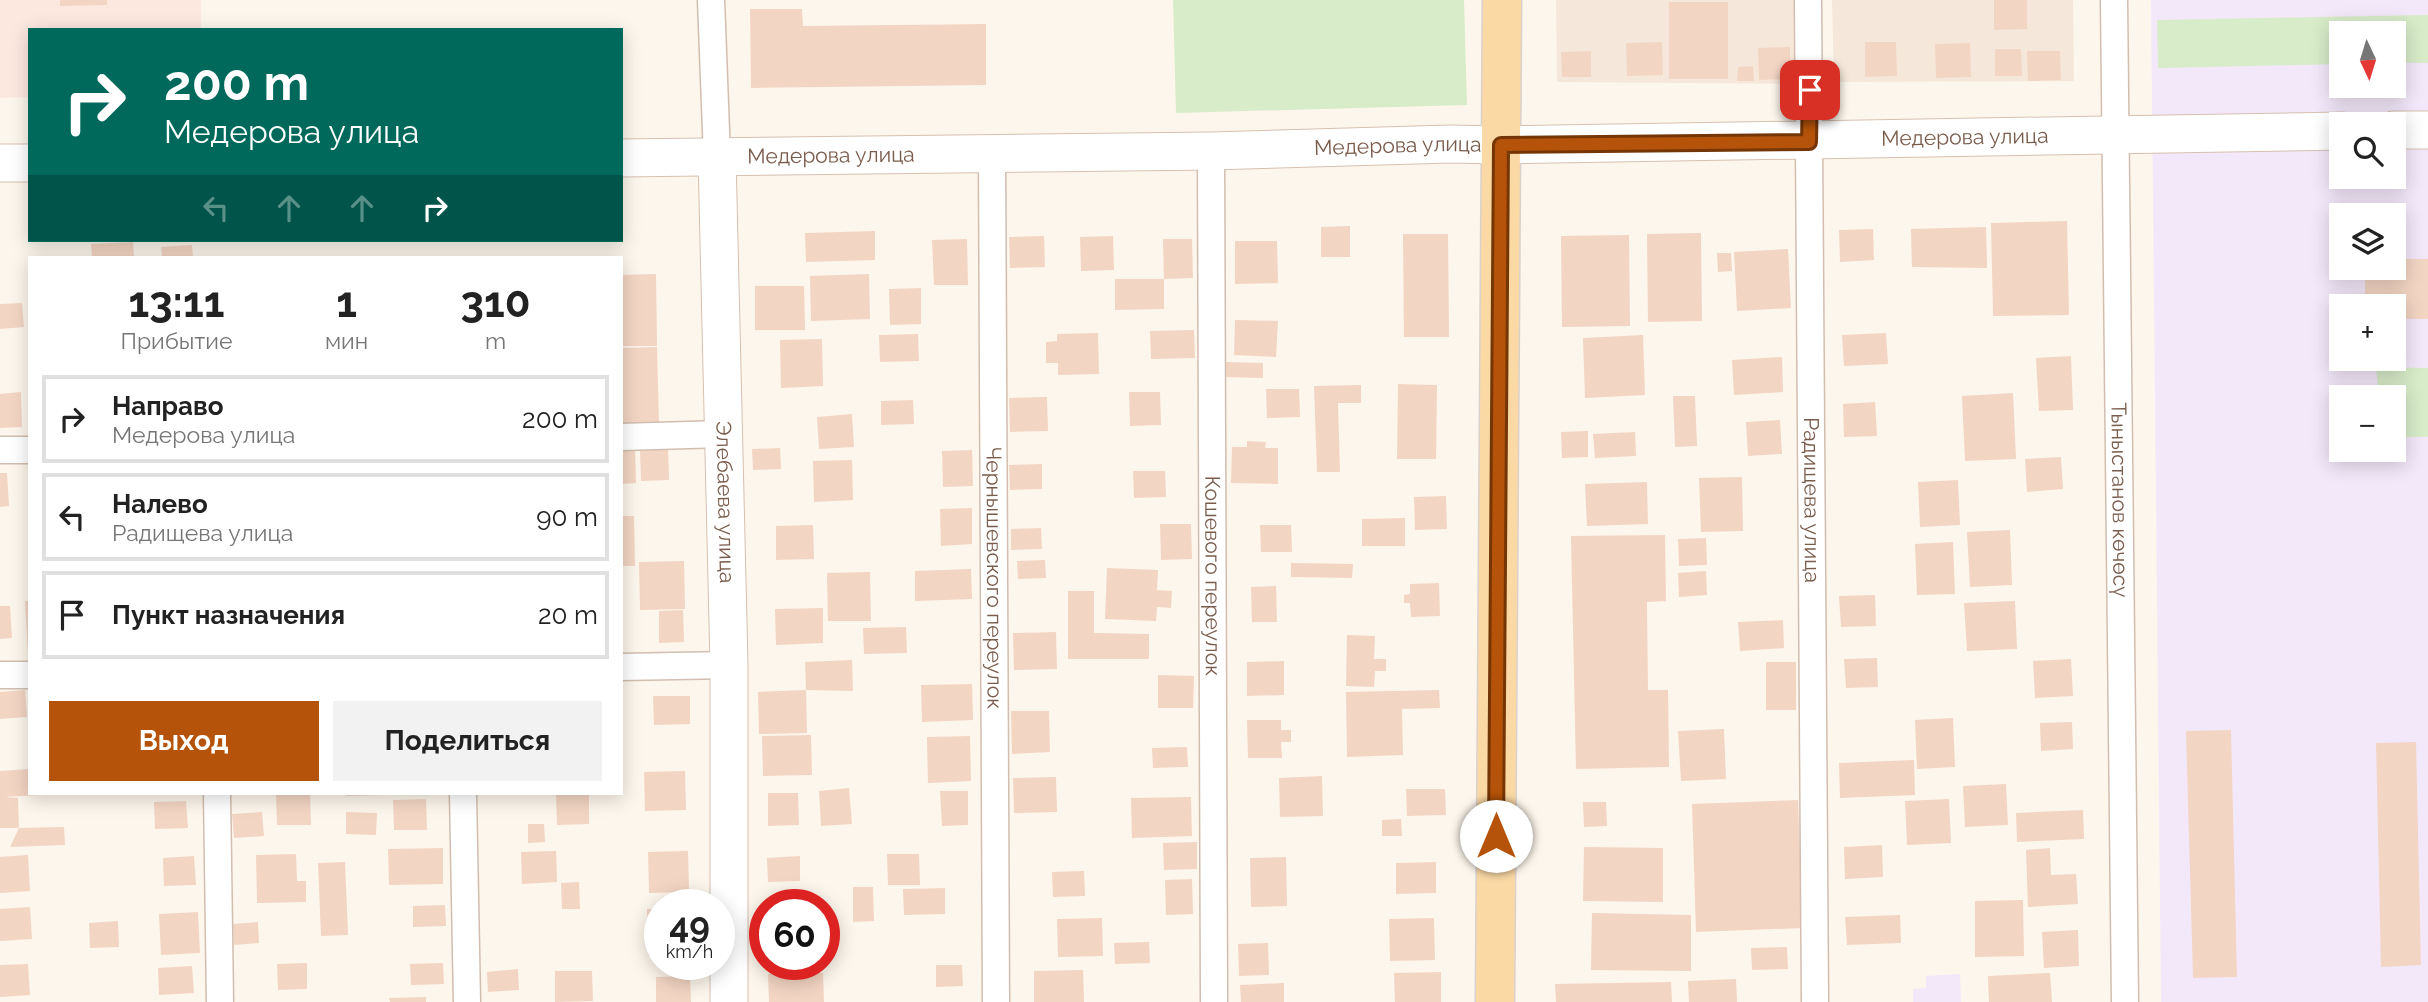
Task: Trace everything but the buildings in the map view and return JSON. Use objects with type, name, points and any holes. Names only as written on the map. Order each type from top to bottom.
[{"type":"main road","points":[[1495,1002],[1502,0]]},
{"type":"main road","points":[[2406,131],[2428,130]]},
{"type":"main road","name":"Медерова улица","points":[[623,158],[1438,144],[1809,142],[2329,131]]},
{"type":"main road","name":"Элебаева улица","points":[[717,157],[729,665],[729,1002]]},
{"type":"main road","points":[[0,163],[28,163]]},
{"type":"street","name":"Элебаева улица","points":[[711,0],[717,157]]},
{"type":"street","name":"Радищева улица","points":[[1808,0],[1815,1002]]},
{"type":"street","name":"Тыныстанов көчөсү","points":[[2114,0],[2125,1002]]},
{"type":"street","name":"Кошевого переулок","points":[[1210,150],[1214,1002]]},
{"type":"street","name":"Чернышевского переулок","points":[[992,153],[996,1002]]},
{"type":"street","points":[[623,437],[723,434]]},
{"type":"street","points":[[0,450],[28,450]]},
{"type":"street","points":[[623,667],[729,665]]},
{"type":"street","points":[[0,675],[28,675]]},
{"type":"street","points":[[217,795],[220,1002]]},
{"type":"street","points":[[463,795],[467,1002]]},
{"type":"shaded area","points":[[0,0],[201,0],[201,28],[28,28],[28,97],[0,98]]},
{"type":"shaded area","points":[[1556,0],[1797,0],[1797,84],[1557,82]]},
{"type":"shaded area","points":[[1832,0],[2073,0],[2074,81],[1834,82]]},
{"type":"shaded area","points":[[2151,0],[2428,0],[2428,1002],[2161,1002]]},
{"type":"shaded area","points":[[1960,974],[1961,1002],[1913,1002],[1913,989],[1926,988],[1926,976]]},
{"type":"green space","points":[[1173,0],[1464,0],[1467,105],[1176,113]]},
{"type":"green space","points":[[2428,15],[2428,63],[2406,63],[2406,21],[2329,21],[2329,64],[2158,68],[2157,20]]},
{"type":"green space","points":[[2428,368],[2428,437],[2406,437],[2406,385],[2378,385],[2376,371]]},
{"type":"route","points":[[1496,836],[1501,145],[1809,142],[1810,90]]}]
